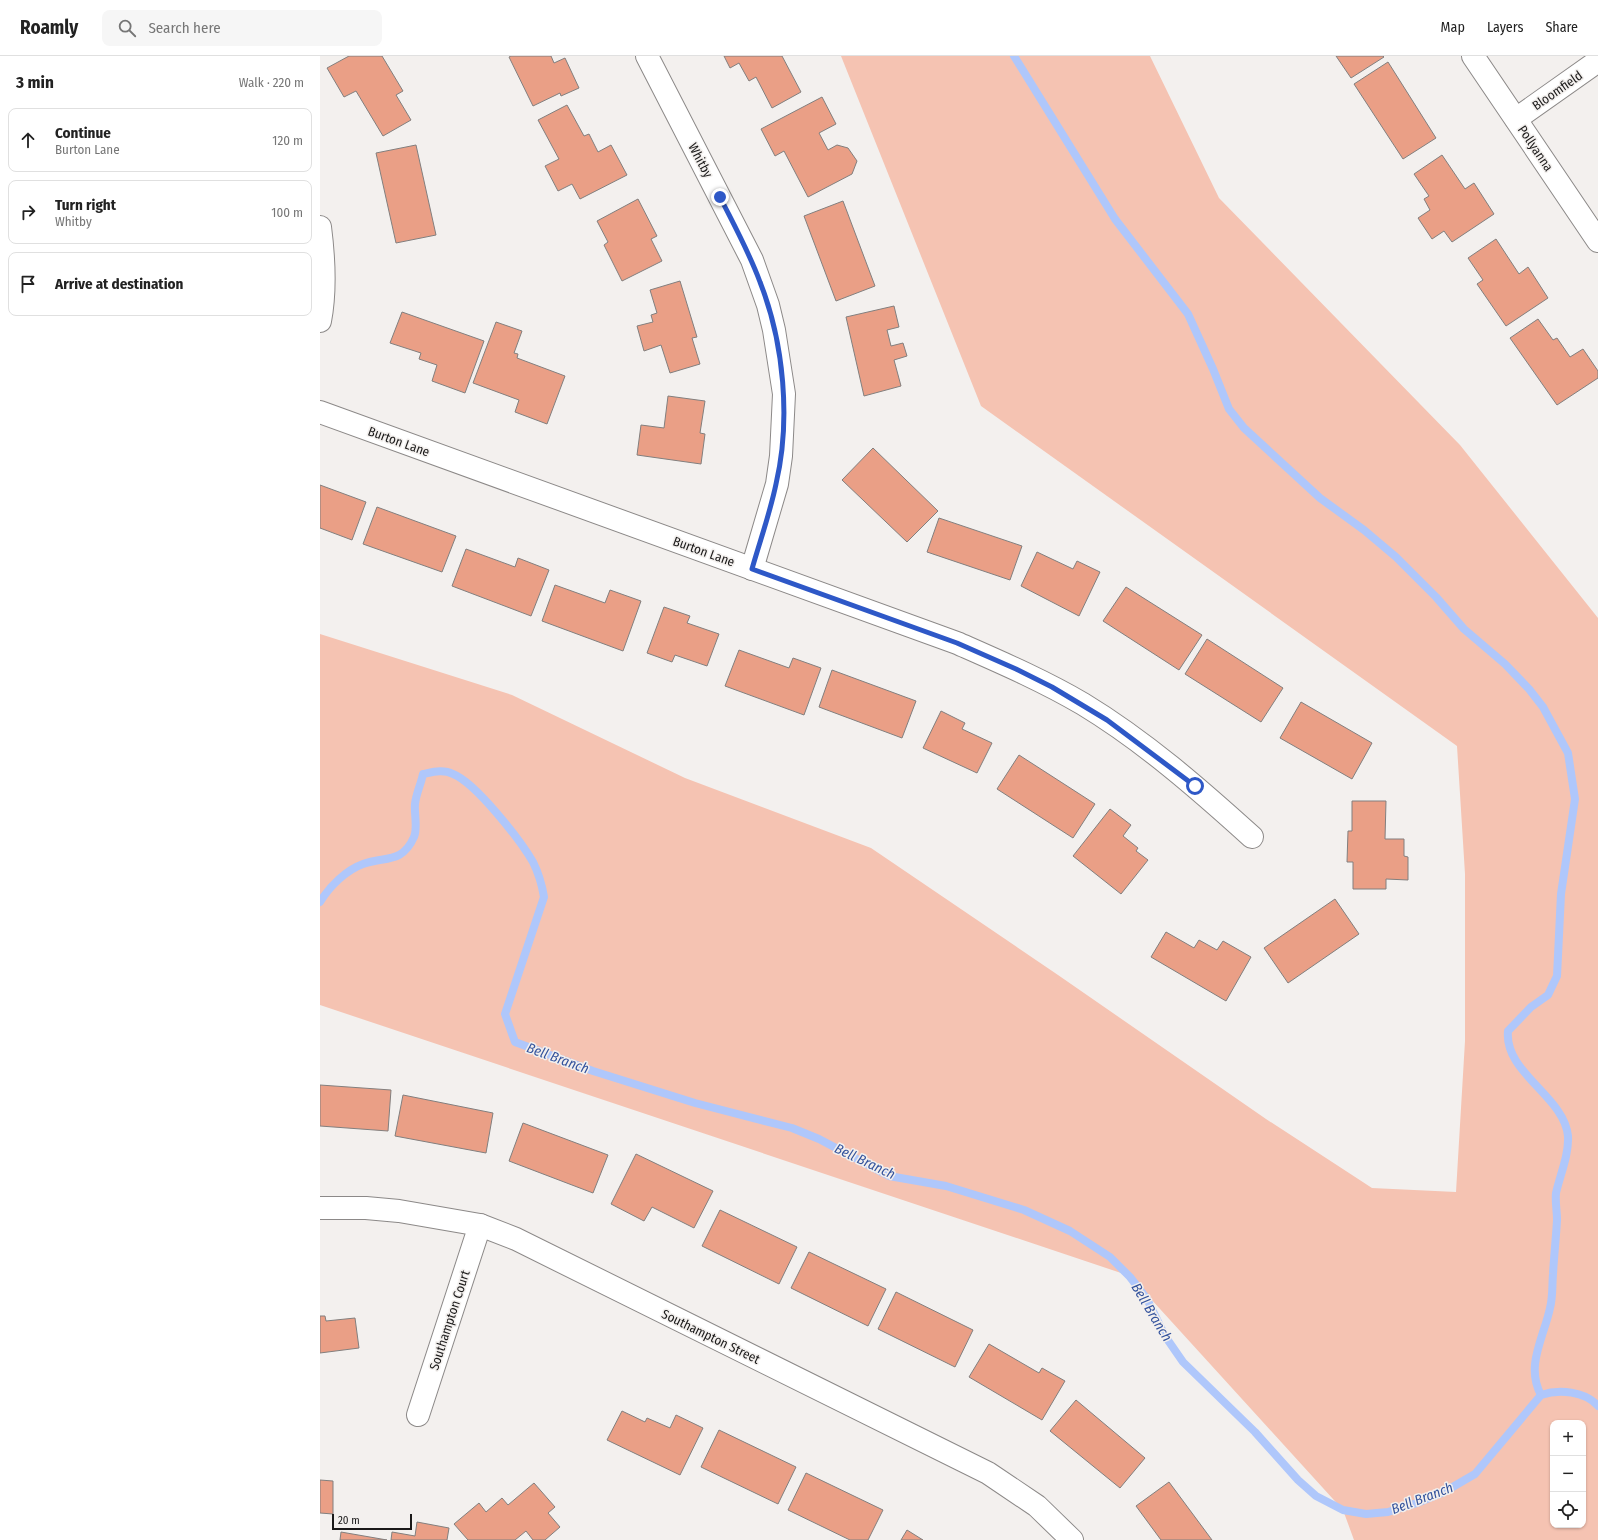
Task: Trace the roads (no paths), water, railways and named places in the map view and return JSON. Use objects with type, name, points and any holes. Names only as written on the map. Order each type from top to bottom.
[{"type":"street","name":"Whitby","points":[[647,56],[752,260],[768,305],[776,338],[784,394],[781,456],[777,484],[752,569]]},
{"type":"street","name":"Pollyanna","points":[[1473,56],[1598,241]]},
{"type":"street","name":"Bloomfield","points":[[1516,119],[1598,61]]},
{"type":"street","points":[[320,227],[323,253],[324,288],[320,321]]},
{"type":"street","name":"Burton Lane","points":[[320,412],[957,643],[1052,687],[1101,716],[1195,786],[1252,837]]},
{"type":"street","name":"Southampton Street","points":[[320,1208],[366,1208],[399,1211],[480,1226],[516,1239],[988,1473],[1037,1506],[1072,1540]]},
{"type":"street","name":"Southampton Court","points":[[418,1415],[480,1226]]},
{"type":"waterway","points":[[1014,56],[1115,219],[1188,314],[1229,409],[1244,428],[1320,498],[1364,530],[1396,557],[1436,597],[1464,629],[1505,664],[1529,689],[1543,707],[1568,753],[1575,799],[1561,894],[1557,976],[1548,995],[1531,1007],[1508,1031],[1509,1046],[1515,1060],[1556,1109],[1564,1122],[1568,1136],[1566,1158],[1556,1193],[1557,1220],[1552,1300],[1535,1362],[1535,1373],[1541,1395]]},
{"type":"waterway","name":"Bell Branch","points":[[320,902],[333,885],[350,870],[363,864],[392,858],[404,851],[409,846],[415,833],[416,796],[423,774],[438,771],[449,772],[463,779],[497,813],[527,852],[538,874],[544,897],[505,1014],[515,1042],[593,1071],[695,1103],[792,1128],[819,1139],[889,1176],[946,1186],[1024,1210],[1070,1231],[1110,1257],[1130,1277],[1147,1299],[1165,1336],[1183,1362],[1255,1432],[1298,1480],[1316,1496],[1343,1510],[1366,1514],[1388,1512],[1417,1503],[1444,1492],[1475,1474],[1541,1395],[1556,1392],[1579,1394],[1593,1401],[1598,1406]]}]
